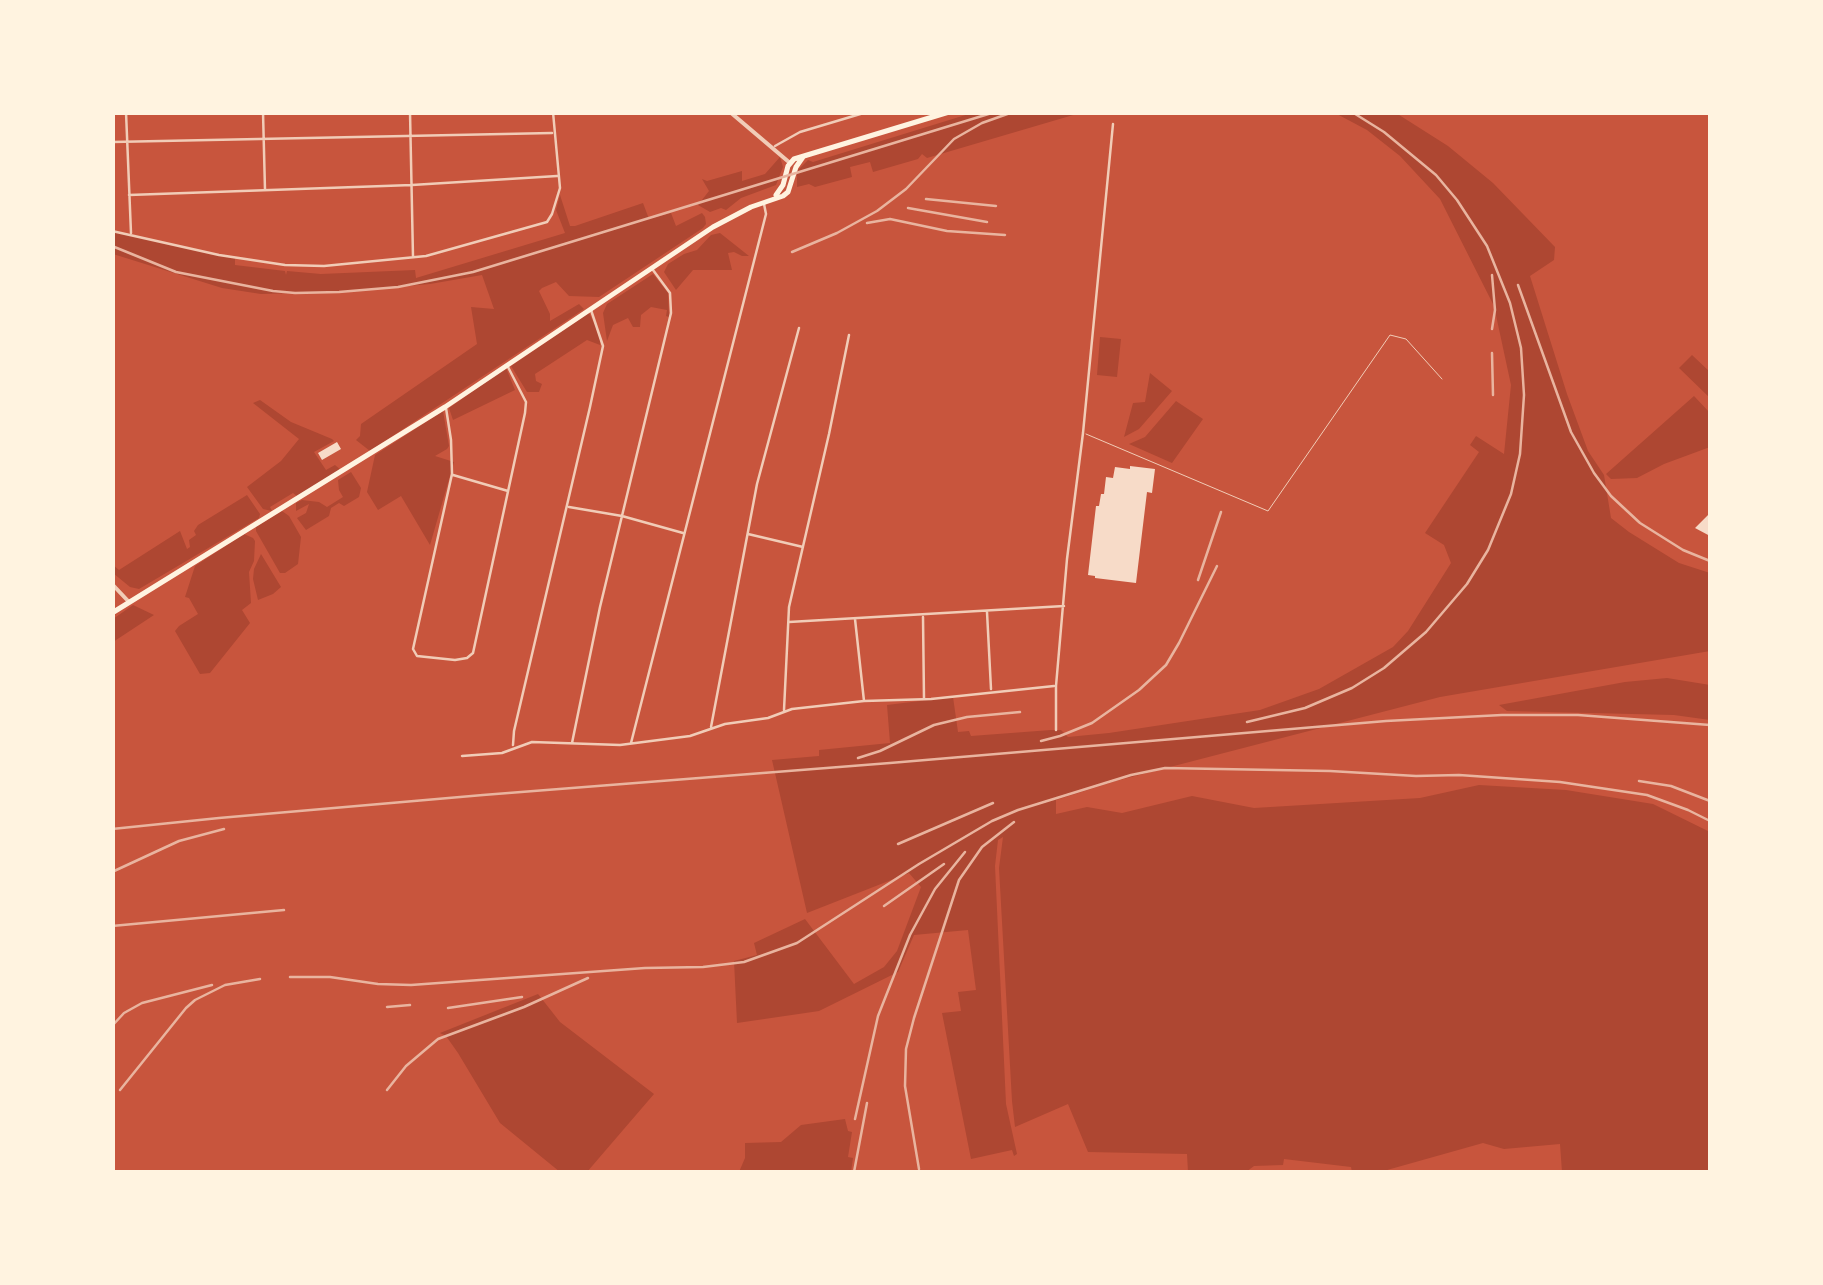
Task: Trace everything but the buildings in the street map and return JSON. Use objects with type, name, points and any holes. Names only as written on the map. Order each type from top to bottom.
[{"type":"main road","points":[[112,613],[446,406],[713,226],[774,198],[793,165],[803,158],[949,112]]},
{"type":"street","points":[[126,112],[132,235]]},
{"type":"street","points":[[263,112],[264,190]]},
{"type":"street","points":[[410,112],[413,258]]},
{"type":"street","points":[[112,231],[285,265],[324,266],[413,258],[547,222],[560,188],[553,112]]},
{"type":"street","points":[[730,112],[793,165]]},
{"type":"street","points":[[772,148],[800,132],[867,112]]},
{"type":"street","points":[[1056,730],[1056,686],[1068,558],[1113,124]]},
{"type":"street","points":[[112,142],[554,133]]},
{"type":"street","points":[[129,195],[412,186],[558,176]]},
{"type":"street","points":[[631,743],[766,214],[764,202]]},
{"type":"street","points":[[572,743],[671,313],[667,288],[652,268]]},
{"type":"street","points":[[513,749],[603,346],[590,309]]},
{"type":"street","points":[[711,730],[746,534],[799,328]]},
{"type":"street","points":[[784,710],[787,622],[849,335]]},
{"type":"street","points":[[446,406],[452,474],[414,649],[415,654],[422,656],[455,660],[473,653],[526,402],[507,365]]},
{"type":"street","points":[[452,474],[508,491]]},
{"type":"street","points":[[568,507],[622,516],[684,533]]},
{"type":"street","points":[[746,534],[803,547]]},
{"type":"street","points":[[112,584],[129,602]]},
{"type":"street","points":[[787,622],[1064,606]]},
{"type":"street","points":[[986,611],[991,692]]},
{"type":"street","points":[[923,615],[924,700]]},
{"type":"street","points":[[855,618],[864,702]]},
{"type":"street","points":[[462,756],[502,754],[532,742],[631,743],[690,736],[725,724],[768,718],[784,710],[1056,686]]},
{"type":"lane","points":[[1083,433],[1268,511],[1390,335],[1406,339],[1442,379]]},
{"type":"shaded area","points":[[972,113],[1080,113],[927,158],[922,154],[918,159],[873,172],[870,162],[850,167],[852,177],[815,187],[797,187],[797,171],[808,160],[813,162]]},
{"type":"shaded area","points":[[1335,113],[1396,113],[1448,146],[1493,183],[1555,247],[1554,260],[1530,276],[1588,451],[1604,475],[1611,518],[1679,563],[1710,573],[1710,651],[1440,697],[1116,781],[1056,800],[1056,814],[1087,807],[1122,813],[1192,796],[1254,808],[1420,798],[1479,785],[1566,790],[1653,804],[1710,832],[1710,1172],[1562,1172],[1560,1144],[1504,1149],[1483,1143],[1380,1172],[1352,1172],[1351,1167],[1284,1159],[1283,1165],[1254,1166],[1246,1172],[1188,1172],[1187,1154],[1088,1152],[1068,1104],[1015,1127],[999,868],[1003,837],[998,840],[995,866],[1006,1104],[1017,1154],[1014,1156],[1012,1150],[971,1159],[942,1013],[961,1011],[958,992],[976,990],[968,930],[914,935],[898,972],[819,1011],[737,1023],[734,961],[757,955],[754,943],[805,919],[854,984],[884,967],[897,951],[921,887],[909,873],[807,913],[772,760],[819,756],[819,750],[890,743],[887,705],[953,697],[958,732],[969,731],[971,736],[1061,730],[1068,737],[1260,710],[1319,689],[1393,647],[1408,631],[1451,563],[1444,545],[1425,533],[1479,452],[1470,445],[1476,436],[1504,454],[1511,385],[1494,306],[1440,199],[1400,156],[1367,130]]},
{"type":"shaded area","points":[[780,157],[783,167],[776,185],[741,198],[726,210],[710,212],[698,205],[709,191],[702,179],[742,171],[742,181],[765,174]]},
{"type":"shaded area","points":[[560,195],[570,226],[643,203],[649,219],[671,213],[676,226],[702,213],[706,224],[599,297],[569,296],[556,282],[542,288],[539,291],[550,321],[579,304],[584,309],[370,451],[356,440],[361,424],[477,344],[471,307],[494,309],[482,275],[339,292],[261,294],[222,288],[113,254],[112,231],[235,258],[235,265],[285,271],[286,275],[287,271],[321,274],[415,270],[416,278],[565,233],[556,210]]},
{"type":"shaded area","points":[[720,233],[749,256],[728,253],[732,270],[693,270],[676,290],[664,272],[668,264]]},
{"type":"shaded area","points":[[653,274],[668,293],[669,317],[667,310],[651,307],[641,315],[640,327],[633,327],[628,318],[613,325],[607,341],[603,313],[607,304]]},
{"type":"shaded area","points":[[589,313],[600,335],[600,345],[587,340],[535,374],[536,381],[542,384],[539,392],[527,392],[511,366]]},
{"type":"shaded area","points":[[1100,337],[1121,339],[1117,377],[1097,375]]},
{"type":"shaded area","points":[[1692,355],[1710,372],[1710,398],[1679,368]]},
{"type":"shaded area","points":[[506,368],[515,390],[453,420],[449,408]]},
{"type":"shaded area","points":[[1150,373],[1172,391],[1139,429],[1124,437],[1133,403],[1145,402]]},
{"type":"shaded area","points":[[1694,396],[1710,413],[1710,447],[1637,478],[1611,479],[1606,474]]},
{"type":"shaded area","points":[[260,400],[291,422],[332,439],[314,452],[326,470],[335,465],[341,470],[298,497],[293,493],[270,507],[272,511],[263,509],[247,487],[281,461],[299,439],[253,403]]},
{"type":"shaded area","points":[[1176,401],[1203,419],[1172,463],[1129,444],[1145,437]]},
{"type":"shaded area","points":[[443,411],[449,446],[435,456],[454,462],[430,545],[401,496],[378,510],[367,492],[375,455]]},
{"type":"shaded area","points":[[351,472],[361,488],[359,497],[344,506],[339,503],[331,508],[329,516],[306,530],[297,518],[306,513],[309,504],[296,511],[296,503],[319,502],[327,507],[343,497],[338,480]]},
{"type":"shaded area","points":[[247,495],[259,518],[139,589],[130,587],[113,573],[113,565],[119,570],[180,531],[187,549],[198,525]]},
{"type":"shaded area","points":[[282,511],[301,537],[298,564],[285,573],[280,573],[256,531],[256,527]]},
{"type":"shaded area","points":[[244,534],[255,541],[249,572],[251,603],[242,610],[250,623],[210,673],[200,674],[175,631],[198,614],[185,597],[195,566]]},
{"type":"shaded area","points":[[261,554],[281,587],[258,600],[253,579]]},
{"type":"shaded area","points":[[133,605],[154,615],[113,642],[113,619]]},
{"type":"shaded area","points":[[1667,678],[1710,685],[1710,720],[1674,715],[1507,711],[1499,705],[1625,682]]},
{"type":"shaded area","points":[[538,994],[560,1022],[654,1094],[587,1172],[560,1172],[500,1123],[458,1053],[440,1033]]},
{"type":"shaded area","points":[[845,1119],[848,1131],[852,1132],[848,1157],[853,1158],[851,1172],[739,1172],[745,1158],[745,1143],[781,1142],[801,1125]]},
{"type":"railway","points":[[112,246],[176,272],[273,291],[339,292],[398,287],[473,272],[995,112]]},
{"type":"railway","points":[[792,252],[877,211],[906,189],[954,139],[1013,112]]},
{"type":"railway","points":[[1247,722],[1305,708],[1352,688],[1384,668],[1426,632],[1467,584],[1488,550],[1511,494],[1520,454],[1524,395],[1521,348],[1510,303],[1487,246],[1436,175],[1384,132],[1352,112]]},
{"type":"railway","points":[[926,199],[996,206]]},
{"type":"railway","points":[[908,208],[987,222]]},
{"type":"railway","points":[[867,223],[890,219],[947,231],[1005,235]]},
{"type":"railway","points":[[1492,275],[1492,329]]},
{"type":"railway","points":[[1518,285],[1571,432],[1594,473],[1611,496],[1640,523],[1683,550],[1710,561]]},
{"type":"railway","points":[[1492,353],[1493,395]]},
{"type":"railway","points":[[1198,580],[1221,512]]},
{"type":"railway","points":[[1041,741],[1092,723],[1139,690],[1166,665],[1217,566]]},
{"type":"railway","points":[[858,758],[934,725],[1020,712]]},
{"type":"railway","points":[[112,829],[1386,721],[1578,715],[1710,725]]},
{"type":"railway","points":[[290,977],[411,985],[744,962],[797,943],[992,821],[1131,775],[1165,768],[1459,775],[1560,782],[1647,795],[1710,821]]},
{"type":"railway","points":[[1639,781],[1671,786],[1710,801]]},
{"type":"railway","points":[[898,844],[993,803]]},
{"type":"railway","points":[[919,1169],[905,1086],[906,1049],[914,1018],[959,880],[982,847],[1014,822]]},
{"type":"railway","points":[[112,872],[179,841],[224,829]]},
{"type":"railway","points":[[855,1119],[878,1016],[910,935],[935,889],[965,852]]},
{"type":"railway","points":[[884,906],[944,864]]},
{"type":"railway","points":[[112,926],[284,910]]},
{"type":"railway","points":[[387,1090],[406,1066],[438,1039],[588,978]]},
{"type":"railway","points":[[120,1090],[195,1000],[225,985],[260,979]]},
{"type":"railway","points":[[112,1026],[124,1013],[142,1003],[212,985]]},
{"type":"railway","points":[[448,1008],[522,997]]},
{"type":"railway","points":[[387,1007],[410,1005]]},
{"type":"railway","points":[[854,1172],[867,1103]]}]
